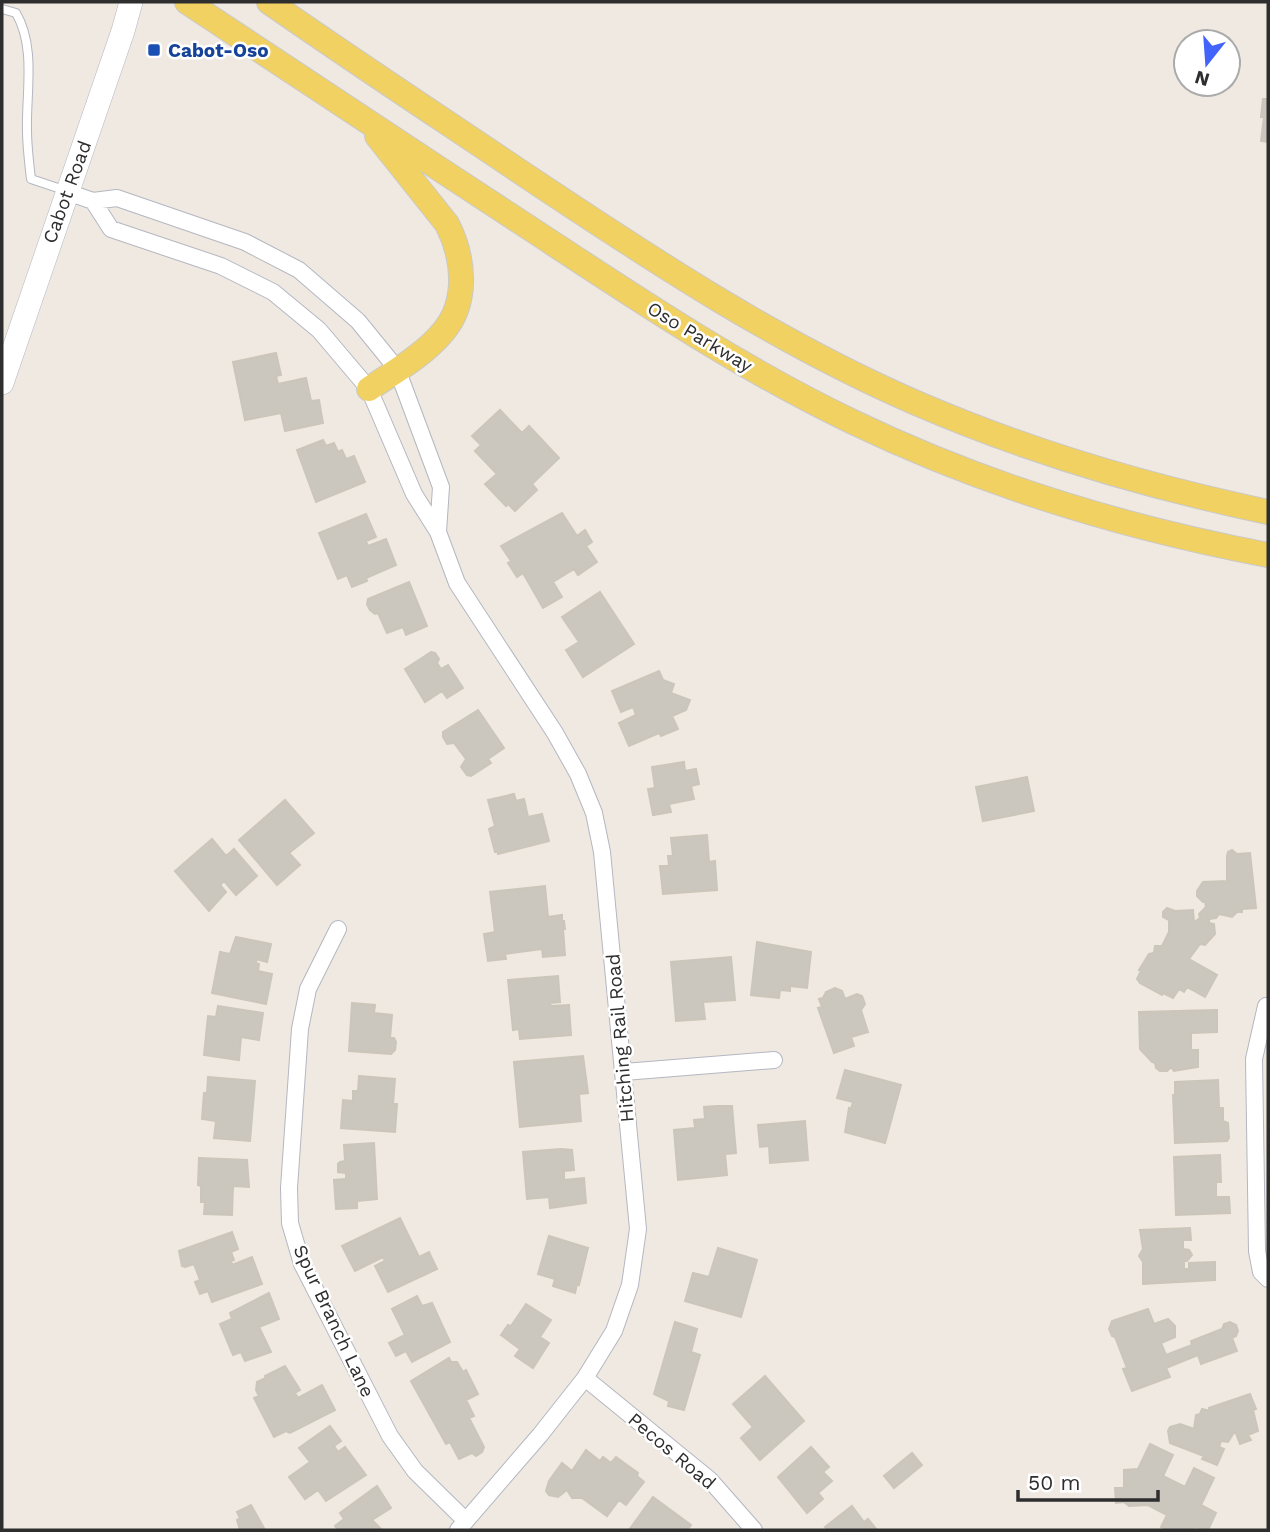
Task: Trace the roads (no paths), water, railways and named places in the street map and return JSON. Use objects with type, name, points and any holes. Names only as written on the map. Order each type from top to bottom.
[{"type":"main road","name":"Cabot Road","points":[[2,383],[131,2]]},
{"type":"main road","name":"Oso Parkway","points":[[187,2],[667,319],[854,423],[990,478],[1060,502],[1189,539],[1268,555]]},
{"type":"main road","points":[[269,2],[347,57],[655,261],[765,327],[844,370],[985,432],[1064,459],[1138,481],[1268,512]]},
{"type":"main road","points":[[364,119],[447,224],[460,260],[461,279],[454,315],[444,331],[431,345],[369,389]]},
{"type":"street","name":"Hitching Rail Road","points":[[67,192],[93,201],[117,198],[245,242],[299,270],[358,321],[397,369],[441,486],[438,531]]},
{"type":"street","name":"Hitching Rail Road","points":[[93,201],[111,229],[221,267],[273,292],[319,330],[369,389],[414,494],[438,531],[457,583],[555,733],[578,774],[594,813],[602,852],[638,1229],[630,1285],[614,1331],[584,1378],[540,1435],[462,1525]]},
{"type":"street","name":"Spur Branch Lane","points":[[338,929],[308,989],[300,1029],[289,1188],[290,1223],[302,1264],[390,1436],[415,1471],[462,1525]]},
{"type":"street","points":[[1266,1006],[1254,1059],[1257,1251],[1261,1272],[1268,1279]]},
{"type":"street","points":[[624,1072],[774,1060]]},
{"type":"street","name":"Pecos Road","points":[[584,1378],[710,1479],[754,1530]]},
{"type":"lane","points":[[2,9],[16,13],[25,28],[28,49],[27,133],[31,178],[67,192]]},
{"type":"place","name":"Cabot-Oso","points":[[154,50]]}]
